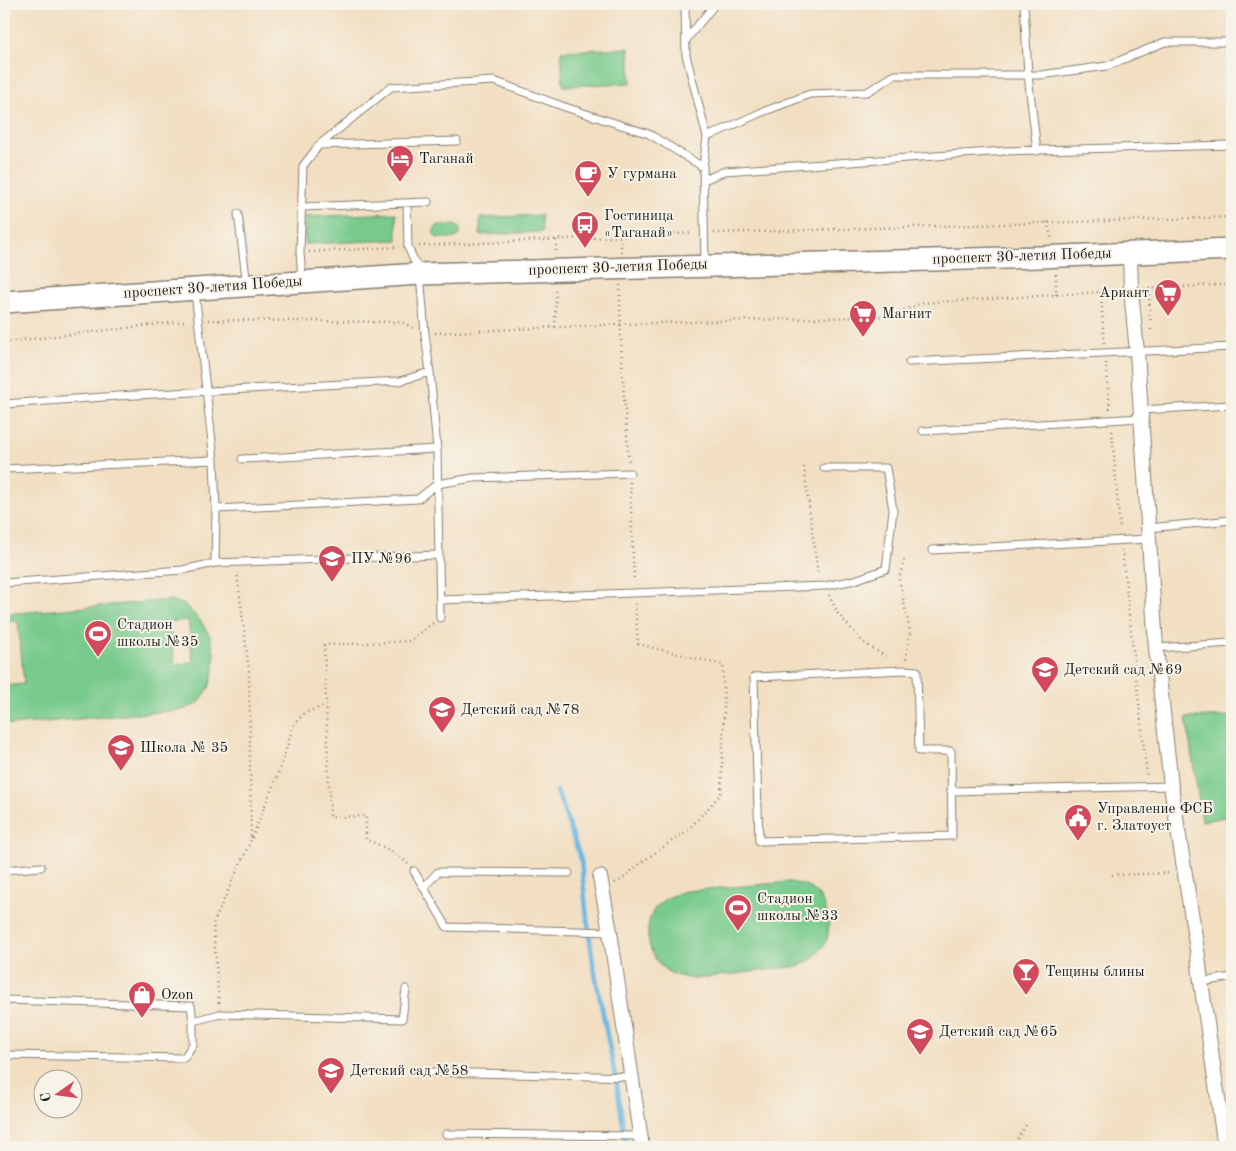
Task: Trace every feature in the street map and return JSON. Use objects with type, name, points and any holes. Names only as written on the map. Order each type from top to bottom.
[{"type":"main road","name":"проспект 30-летия Победы","points":[[4,302],[420,274],[1130,254],[1232,249]]},
{"type":"street","points":[[1130,254],[1156,648],[1171,786],[1201,982],[1226,1112],[1226,1147]]},
{"type":"street","points":[[601,884],[610,932],[641,1142]]},
{"type":"lane","points":[[685,4],[686,55],[707,137],[703,167],[705,266]]},
{"type":"lane","points":[[686,40],[715,4]]},
{"type":"lane","points":[[1024,4],[1028,75],[1037,151]]},
{"type":"lane","points":[[707,137],[760,113],[810,94],[867,92],[895,75],[1041,75],[1107,66],[1165,42],[1232,42]]},
{"type":"lane","points":[[302,282],[300,252],[304,166],[319,145],[391,87],[494,81],[565,107],[649,134],[703,167]]},
{"type":"lane","points":[[319,145],[457,141]]},
{"type":"lane","points":[[704,180],[725,171],[1005,151],[1232,145]]},
{"type":"lane","points":[[302,207],[428,202]]},
{"type":"lane","points":[[407,203],[408,247],[420,274],[437,450],[440,618]]},
{"type":"lane","points":[[238,214],[247,285]]},
{"type":"lane","points":[[195,288],[214,460],[216,509],[215,563]]},
{"type":"lane","points":[[909,362],[1232,347]]},
{"type":"lane","points":[[4,404],[400,381],[430,372]]},
{"type":"lane","points":[[923,431],[1232,405]]},
{"type":"lane","points":[[242,459],[437,450]]},
{"type":"lane","points":[[4,469],[214,460]]},
{"type":"lane","points":[[440,600],[825,586],[855,580],[886,569],[894,510],[886,468],[824,468]]},
{"type":"lane","points":[[216,509],[418,499],[437,484],[473,478],[630,472]]},
{"type":"lane","points":[[932,550],[1148,534],[1232,520]]},
{"type":"lane","points":[[4,582],[182,570],[215,563],[439,555]]},
{"type":"lane","points":[[1156,648],[1232,643]]},
{"type":"lane","points":[[904,670],[918,671],[919,751],[950,751],[952,836],[759,841],[754,677],[904,670]]},
{"type":"lane","points":[[951,791],[1171,786]]},
{"type":"lane","points":[[4,870],[41,867]]},
{"type":"lane","points":[[414,871],[447,927],[610,932]]},
{"type":"lane","points":[[424,887],[438,872],[569,873]]},
{"type":"lane","points":[[1201,982],[1232,977]]},
{"type":"lane","points":[[193,1021],[220,1014],[402,1019],[406,989]]},
{"type":"lane","points":[[4,1000],[191,1006],[193,1021],[193,1044],[184,1058],[4,1056]]},
{"type":"lane","points":[[432,1072],[632,1076]]},
{"type":"lane","points":[[446,1134],[641,1142]]},
{"type":"path","points":[[300,252],[704,233],[1232,217]]},
{"type":"path","points":[[4,342],[198,320],[402,322],[425,334],[620,324],[888,316],[922,303],[1232,284]]},
{"type":"path","points":[[1149,289],[1152,351]]},
{"type":"path","points":[[601,884],[621,880],[642,862],[689,830],[721,794],[724,716],[723,666],[638,644],[630,472],[620,324]]},
{"type":"path","points":[[904,560],[899,579],[910,632],[904,670]]},
{"type":"path","points":[[236,563],[249,671],[251,840]]},
{"type":"path","points":[[414,871],[403,859],[380,844],[366,840],[366,816],[330,817],[324,645],[410,641],[440,618]]},
{"type":"path","points":[[220,1014],[213,924],[251,840],[282,763],[293,726],[304,713],[326,705]]},
{"type":"path","points":[[1112,876],[1185,872]]},
{"type":"path","points":[[1012,1147],[1028,1122]]},
{"type":"green space","points":[[629,48],[631,83],[563,86],[561,51]]},
{"type":"green space","points":[[396,213],[397,240],[305,244],[304,217]]},
{"type":"green space","points":[[541,215],[542,232],[480,235],[480,218]]},
{"type":"green space","points":[[439,225],[455,225],[460,228],[460,235],[455,238],[437,238],[434,235],[434,231]]},
{"type":"green space","name":"Стадион школы №35","points":[[171,600],[185,605],[200,620],[210,636],[214,653],[214,671],[209,688],[198,704],[182,710],[11,725],[4,722],[4,686],[24,684],[18,621],[4,622],[4,614]],"holes":[[[188,620],[193,662],[175,665],[169,622]]]},
{"type":"green space","points":[[1232,716],[1232,816],[1202,821],[1186,718]]},
{"type":"green space","name":"Стадион школы №33","points":[[790,882],[809,887],[815,892],[824,906],[829,923],[825,944],[816,955],[803,964],[694,979],[672,974],[656,960],[649,943],[648,926],[654,910],[666,899],[685,891]]},
{"type":"waterway","points":[[557,791],[581,860],[593,963],[618,1091],[626,1147]]},
{"type":"place","name":"Таганай","points":[[400,183]]},
{"type":"place","name":"У гурмана","points":[[588,198]]},
{"type":"place","name":"Гостиница «Таганай»","points":[[585,249]]},
{"type":"place","name":"Ариант","points":[[1168,317]]},
{"type":"place","name":"Магнит","points":[[863,338]]},
{"type":"place","name":"ПУ №96","points":[[332,583]]},
{"type":"place","name":"Стадион школы №35","points":[[98,658]]},
{"type":"place","name":"Детский сад №69","points":[[1045,694]]},
{"type":"place","name":"Детский сад №78","points":[[442,734]]},
{"type":"place","name":"Школа № 35","points":[[121,772]]},
{"type":"place","name":"Управление ФСБ г. Златоуст","points":[[1078,842]]},
{"type":"place","name":"Стадион школы №33","points":[[738,932]]},
{"type":"place","name":"Тещины блины","points":[[1026,996]]},
{"type":"place","name":"Ozon","points":[[142,1019]]},
{"type":"place","name":"Детский сад №65","points":[[920,1056]]},
{"type":"place","name":"Детский сад №58","points":[[331,1095]]}]
